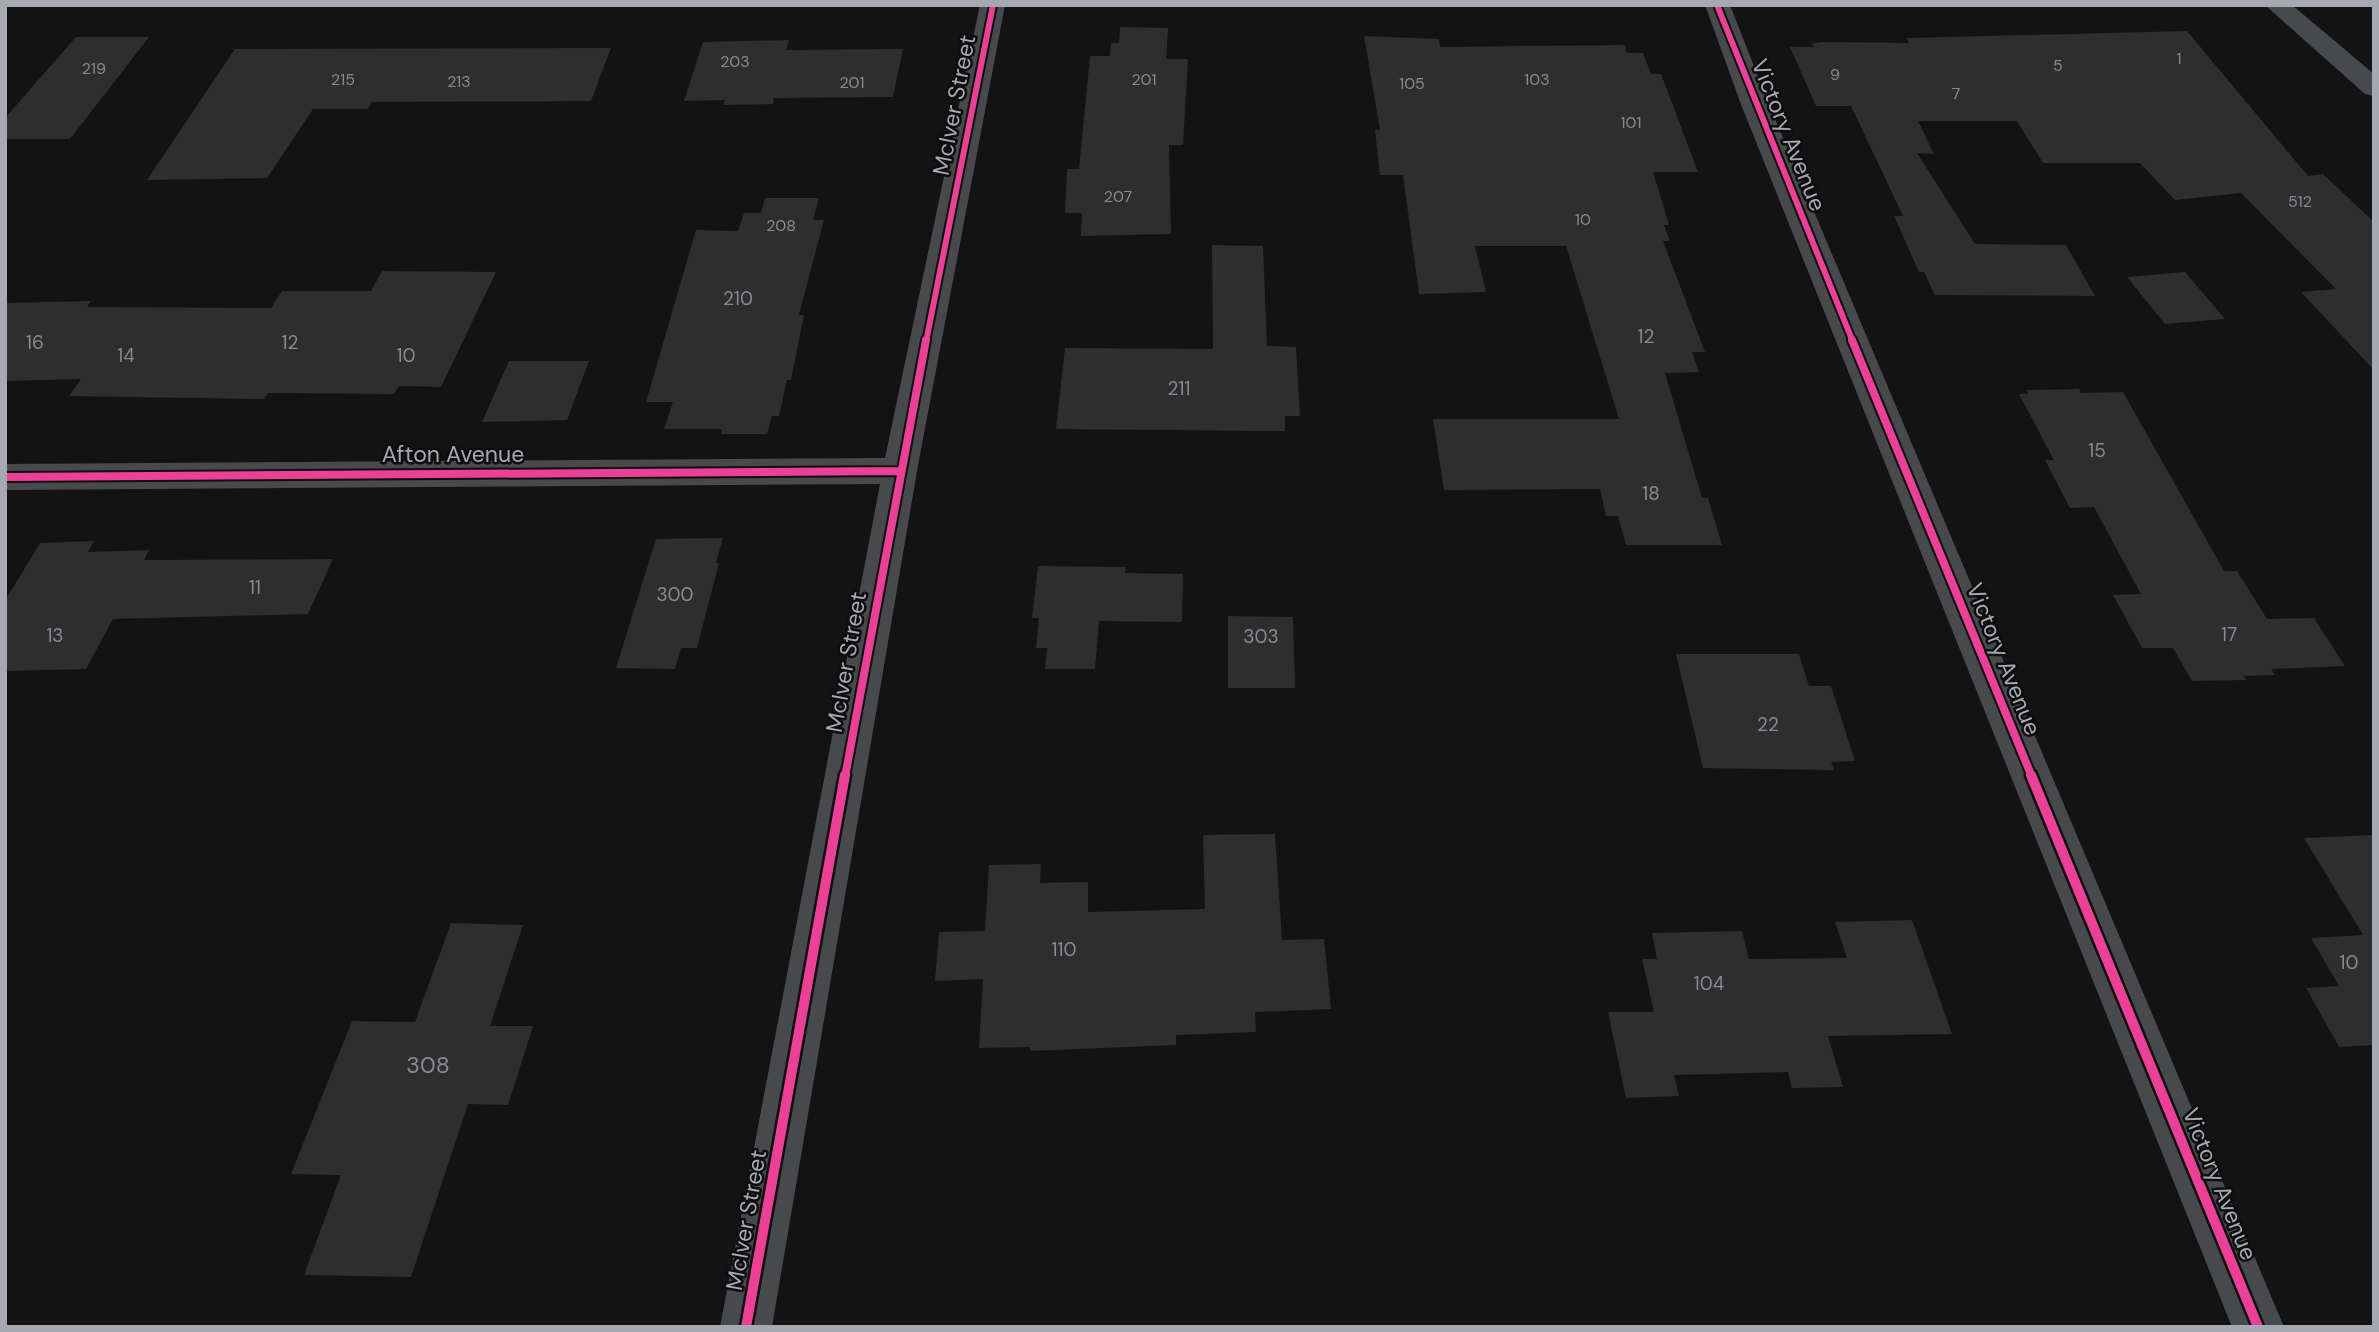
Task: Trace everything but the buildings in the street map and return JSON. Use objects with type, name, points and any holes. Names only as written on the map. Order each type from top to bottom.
[{"type":"street","name":"McIver Street","points":[[746,1327],[900,471],[993,5]]},
{"type":"street","name":"Victory Avenue","points":[[1717,5],[1756,107],[2258,1327]]},
{"type":"street","points":[[2277,5],[2374,88]]},
{"type":"street","name":"Afton Avenue","points":[[5,477],[900,471]]},
{"type":"cycle path","points":[[746,1327],[900,471],[993,5]]},
{"type":"cycle path","points":[[1717,5],[1756,107],[2258,1327]]},
{"type":"cycle path","points":[[5,477],[900,471]]}]
